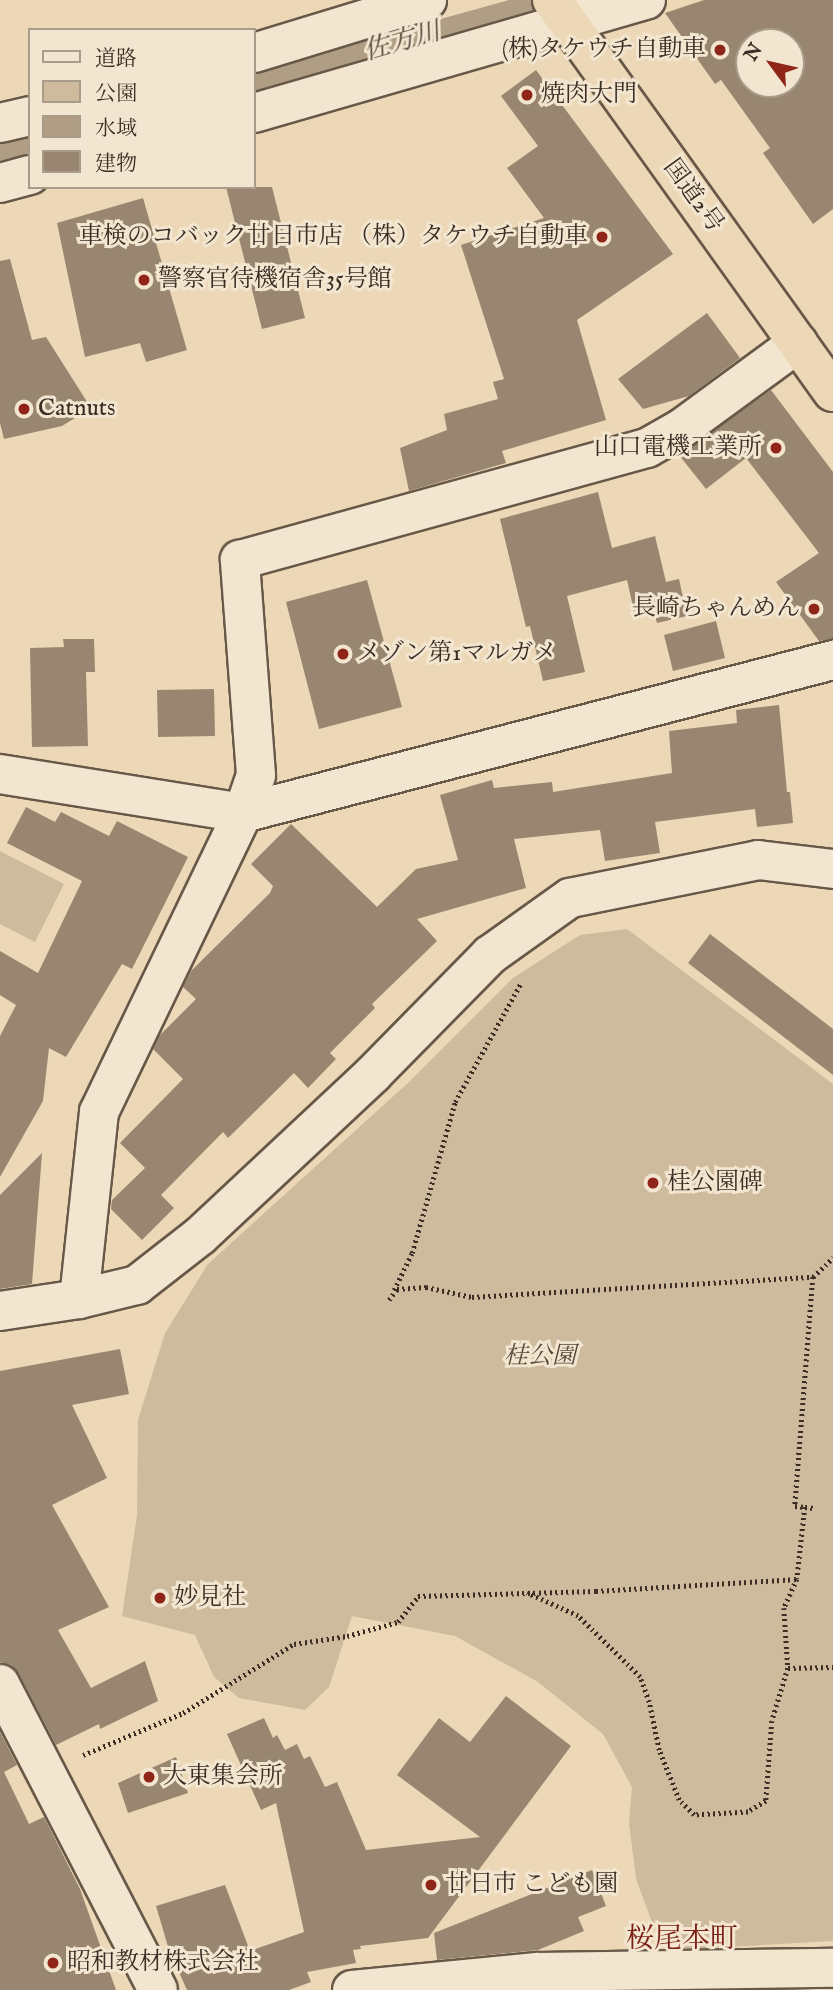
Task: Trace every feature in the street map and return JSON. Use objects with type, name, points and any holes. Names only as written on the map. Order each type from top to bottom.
[{"type":"highway","name":"国道2号","points":[[561,12],[833,391]]},
{"type":"street","points":[[256,52],[427,0]]},
{"type":"street","points":[[256,112],[561,12],[646,0]]},
{"type":"street","points":[[0,123],[28,116]]},
{"type":"street","points":[[0,183],[28,176]]},
{"type":"street","points":[[79,1298],[99,1112],[243,813],[256,775],[240,560],[647,448],[682,428],[798,343]]},
{"type":"street","points":[[0,774],[243,813],[833,660]]},
{"type":"street","points":[[0,1311],[137,1285],[200,1236],[373,1074],[490,955],[570,898],[758,860],[833,869]]},
{"type":"street","points":[[0,1685],[158,1990]]},
{"type":"street","points":[[352,1990],[537,1972],[730,1980],[833,1968]]},
{"type":"path","points":[[534,925],[532,965],[455,1102],[412,1253],[389,1300],[397,1289],[407,1288],[426,1287],[472,1297],[813,1277],[833,1258]]},
{"type":"path","points":[[813,1277],[795,1506],[814,1508]]},
{"type":"path","points":[[527,1593],[578,1616],[640,1677],[649,1702],[659,1750],[679,1800],[694,1815],[748,1812],[766,1801],[772,1721],[788,1668],[784,1608],[797,1579],[805,1507]]},
{"type":"path","points":[[44,1772],[183,1713],[295,1644],[346,1636],[398,1622],[418,1596],[797,1579]]},
{"type":"path","points":[[788,1668],[833,1667]]},
{"type":"green space","points":[[0,851],[64,884],[35,942],[0,924]]},
{"type":"green space","name":"桂公園","points":[[627,929],[833,1084],[833,1941],[673,1950],[656,1933],[636,1879],[629,1823],[632,1787],[603,1734],[538,1682],[455,1636],[352,1616],[329,1687],[305,1710],[239,1698],[214,1677],[195,1635],[122,1616],[137,1515],[138,1420],[165,1333],[208,1264],[409,1082],[513,978],[580,935]]},
{"type":"water","name":"佐方川","points":[[509,0],[591,0],[256,95],[256,70]]},
{"type":"water","points":[[28,129],[28,154],[0,161],[0,136]]},
{"type":"building","points":[[704,0],[833,0],[833,209],[813,224],[763,153],[770,148],[721,80],[715,84],[665,13]]},
{"type":"building","points":[[536,70],[673,254],[577,320],[606,420],[502,451],[506,463],[409,491],[400,448],[447,430],[444,414],[498,399],[493,382],[504,379],[461,245],[544,218],[507,168],[538,146],[501,96]]},
{"type":"building","points":[[272,187],[305,318],[262,329],[227,189]]},
{"type":"building","points":[[143,198],[187,350],[146,362],[140,343],[85,357],[57,223]]},
{"type":"building","points":[[10,259],[32,340],[46,337],[91,408],[62,426],[4,439],[0,423],[0,261]]},
{"type":"building","points":[[707,313],[740,358],[689,396],[643,409],[618,379]]},
{"type":"building","points":[[771,390],[833,472],[833,639],[819,641],[776,582],[819,553],[746,458],[706,489],[679,455]]},
{"type":"building","points":[[598,492],[612,548],[655,536],[666,582],[679,579],[687,616],[657,623],[652,606],[634,611],[627,580],[567,596],[585,672],[543,681],[530,626],[526,627],[500,519]]},
{"type":"building","name":"メゾン第1マルガメ","points":[[367,580],[402,707],[319,729],[286,602]]},
{"type":"building","points":[[716,621],[725,658],[673,671],[664,635]]},
{"type":"building","points":[[63,639],[94,639],[95,672],[86,672],[88,746],[32,747],[30,648],[64,647]]},
{"type":"building","points":[[214,689],[215,736],[158,737],[157,690]]},
{"type":"building","points":[[779,705],[787,792],[790,792],[793,823],[757,827],[755,809],[655,822],[660,853],[605,861],[600,830],[514,839],[526,888],[417,919],[437,941],[372,1004],[375,1008],[330,1053],[336,1059],[308,1088],[294,1073],[228,1138],[223,1132],[161,1195],[174,1208],[142,1240],[111,1209],[112,1200],[145,1168],[120,1143],[183,1079],[153,1049],[160,1035],[196,999],[183,987],[191,971],[270,893],[273,886],[251,864],[291,824],[377,907],[416,869],[458,860],[440,795],[492,780],[494,788],[552,782],[553,792],[672,773],[669,731],[737,723],[736,710]]},
{"type":"building","points":[[26,807],[55,822],[61,812],[109,836],[117,821],[188,857],[132,969],[122,964],[66,1057],[49,1048],[43,1101],[0,1177],[0,1036],[16,1005],[0,995],[0,951],[38,973],[82,881],[7,843]]},
{"type":"building","points":[[710,934],[833,1029],[833,1075],[688,963]]},
{"type":"building","points":[[42,1153],[32,1284],[0,1289],[0,1195]]},
{"type":"building","points":[[120,1349],[129,1394],[72,1405],[107,1478],[52,1505],[109,1607],[58,1630],[91,1688],[145,1661],[158,1701],[100,1729],[99,1724],[56,1745],[19,1674],[11,1665],[0,1662],[0,1371]]},
{"type":"building","points":[[506,1696],[571,1746],[428,1938],[360,1946],[361,1949],[353,1950],[356,1963],[307,1972],[311,1982],[289,1990],[187,1990],[169,1950],[156,1906],[225,1885],[250,1951],[304,1932],[276,1803],[261,1810],[227,1734],[264,1718],[273,1738],[277,1735],[285,1750],[297,1744],[304,1759],[310,1756],[325,1787],[337,1782],[366,1850],[480,1837],[397,1775],[439,1718],[470,1742]]},
{"type":"building","points":[[0,1732],[17,1765],[4,1772],[29,1824],[44,1817],[80,1889],[116,1990],[0,1990]]},
{"type":"building","name":"大東集会所","points":[[176,1757],[188,1793],[128,1813],[118,1783]]},
{"type":"building","points":[[592,1870],[606,1906],[578,1917],[584,1931],[538,1950],[437,1960],[434,1933]]},
{"type":"place","name":"(株)タケウチ自動車","points":[[720,50]]},
{"type":"place","name":"焼肉大門","points":[[527,95]]},
{"type":"place","name":"車検のコバック廿日市店 （株）タケウチ自動車","points":[[602,237]]},
{"type":"place","name":"警察官待機宿舎35号館","points":[[144,280]]},
{"type":"place","name":"Catnuts","points":[[24,409]]},
{"type":"place","name":"山口電機工業所","points":[[776,448]]},
{"type":"place","name":"長崎ちゃんめん","points":[[814,609]]},
{"type":"place","name":"メゾン第1マルガメ","points":[[343,654]]},
{"type":"place","name":"桂公園碑","points":[[653,1183]]},
{"type":"place","name":"妙見社","points":[[160,1598]]},
{"type":"place","name":"大東集会所","points":[[149,1777]]},
{"type":"place","name":"廿日市 こども園","points":[[431,1885]]},
{"type":"place","name":"昭和教材株式会社","points":[[53,1963]]},
{"type":"district","name":"桜尾本町","points":[[682,1940]]}]
